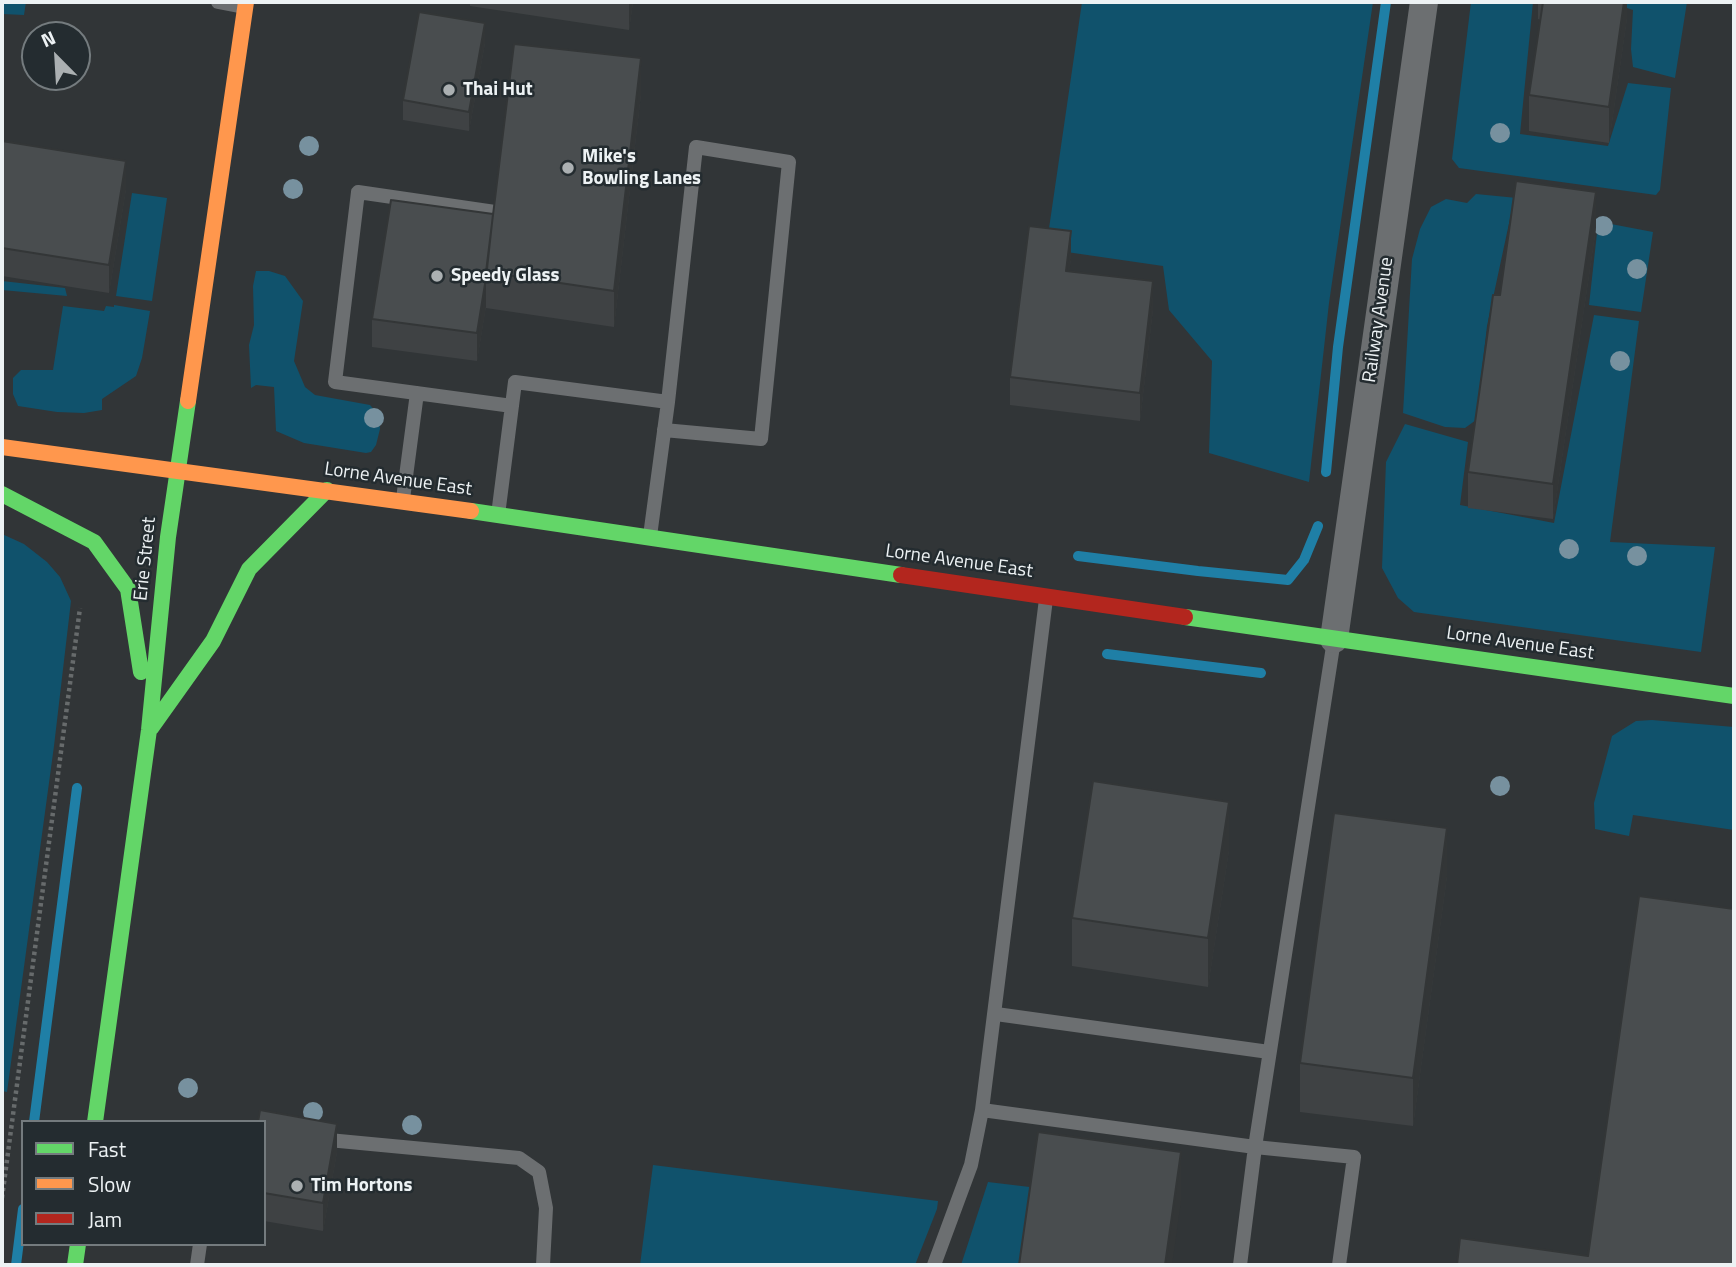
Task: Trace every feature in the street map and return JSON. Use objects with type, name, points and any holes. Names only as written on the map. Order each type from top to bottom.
[{"type":"main road","name":"Erie Street","points":[[95,1120],[149,730],[168,537],[245,5]]},
{"type":"main road","name":"Lorne Avenue East","points":[[2,447],[327,490],[1334,639],[1734,695]]},
{"type":"main road","points":[[149,730],[213,641],[249,569],[327,490]]},
{"type":"main road","points":[[2,494],[93,542],[128,589],[149,730]]},
{"type":"main road","points":[[75,1265],[78,1246]]},
{"type":"street","name":"Railway Avenue","points":[[1334,639],[1424,2]]},
{"type":"lane","points":[[218,2],[245,5]]},
{"type":"lane","points":[[649,538],[664,430],[668,402],[695,148],[789,162],[761,439],[664,430]]},
{"type":"lane","points":[[495,212],[358,192],[335,382],[512,406]]},
{"type":"lane","points":[[498,515],[514,382],[668,402]]},
{"type":"lane","points":[[402,502],[417,393]]},
{"type":"lane","points":[[934,1265],[971,1165],[982,1110],[1047,596]]},
{"type":"lane","points":[[1240,1265],[1269,1052],[1334,639]]},
{"type":"lane","points":[[996,1014],[1269,1052]]},
{"type":"lane","points":[[982,1110],[1255,1147],[1354,1157],[1339,1265]]},
{"type":"lane","points":[[304,1138],[519,1158],[540,1172],[546,1208],[543,1265]]},
{"type":"lane","points":[[197,1265],[200,1246]]},
{"type":"path","points":[[2,1198],[80,608]]},
{"type":"shaded area","points":[[2,2],[26,2],[24,15],[2,14]]},
{"type":"shaded area","points":[[1082,2],[1373,2],[1329,303],[1309,482],[1209,453],[1212,361],[1169,310],[1163,266],[1046,249]]},
{"type":"shaded area","points":[[1471,2],[1533,2],[1520,134],[1608,146],[1628,83],[1671,88],[1660,190],[1656,195],[1459,168],[1452,159]]},
{"type":"shaded area","points":[[1627,2],[1687,2],[1675,78],[1633,67],[1633,10],[1627,8]]},
{"type":"shaded area","points":[[132,193],[167,198],[152,301],[116,296]]},
{"type":"shaded area","points":[[1476,194],[1589,205],[1590,220],[1653,232],[1641,312],[1589,305],[1598,224],[1511,214],[1487,326],[1476,420],[1465,428],[1445,427],[1403,413],[1412,259],[1420,229],[1431,207],[1446,199],[1467,203]]},
{"type":"shaded area","points":[[256,271],[269,271],[285,276],[303,301],[294,361],[305,387],[315,395],[370,405],[379,415],[380,429],[376,445],[371,452],[304,443],[276,431],[274,387],[256,385],[251,388],[249,345],[254,325],[253,286]]},
{"type":"shaded area","points":[[2,281],[65,288],[67,296],[2,290]]},
{"type":"shaded area","points":[[63,306],[104,311],[106,306],[150,311],[136,376],[102,399],[102,410],[84,413],[57,412],[18,406],[13,394],[13,378],[21,370],[53,370]]},
{"type":"shaded area","points":[[1594,315],[1639,321],[1610,542],[1715,547],[1701,652],[1414,612],[1398,598],[1382,568],[1386,462],[1405,424],[1468,442],[1460,505],[1554,523]]},
{"type":"shaded area","points":[[2,534],[24,544],[47,562],[60,577],[71,601],[7,1092],[2,1091]]},
{"type":"shaded area","points":[[1636,721],[1734,727],[1734,830],[1633,815],[1629,836],[1595,829],[1594,803],[1612,736]]},
{"type":"shaded area","points":[[653,1165],[938,1201],[937,1209],[915,1265],[640,1265]]},
{"type":"shaded area","points":[[988,1182],[1038,1188],[1029,1265],[961,1265]]},
{"type":"building","points":[[1543,2],[1624,2],[1609,107],[1529,95]]},
{"type":"building","points":[[419,12],[485,23],[469,112],[403,100]]},
{"type":"building","name":"Mike's Bowling Lanes","points":[[514,44],[641,58],[614,291],[486,272]]},
{"type":"building","points":[[2,141],[126,161],[109,265],[2,248]]},
{"type":"building","points":[[1516,181],[1596,192],[1553,484],[1468,472],[1493,295],[1500,295]]},
{"type":"building","name":"Speedy Glass","points":[[391,200],[493,214],[477,333],[372,319]]},
{"type":"building","points":[[1029,226],[1071,231],[1066,271],[1153,281],[1140,393],[1010,377]]},
{"type":"building","points":[[1093,781],[1229,802],[1208,938],[1072,918]]},
{"type":"building","points":[[1334,813],[1447,828],[1413,1078],[1300,1063]]},
{"type":"building","points":[[1639,896],[1734,909],[1734,1265],[1457,1265],[1460,1238],[1588,1256]]},
{"type":"building","name":"Tim Hortons","points":[[260,1110],[337,1124],[323,1203],[266,1193],[266,1120],[258,1120]]},
{"type":"building","points":[[1038,1132],[1181,1152],[1165,1265],[1019,1265]]},
{"type":"waterway","points":[[1326,472],[1338,347],[1386,2]]},
{"type":"waterway","points":[[1078,556],[1288,580],[1304,560],[1318,526]]},
{"type":"waterway","points":[[1107,654],[1261,673]]},
{"type":"waterway","points":[[34,1120],[77,788]]},
{"type":"waterway","points":[[16,1265],[21,1225]]},
{"type":"traffic: fast","points":[[95,1120],[149,730],[168,537],[188,401]]},
{"type":"traffic: fast","points":[[151,728],[213,641],[249,569],[327,490]]},
{"type":"traffic: fast","points":[[2,494],[94,542],[128,589],[141,672]]},
{"type":"traffic: fast","points":[[471,511],[901,575]]},
{"type":"traffic: fast","points":[[1185,617],[1734,696]]},
{"type":"traffic: fast","points":[[75,1265],[78,1246]]},
{"type":"traffic: slow","points":[[188,401],[246,2]]},
{"type":"traffic: slow","points":[[2,447],[471,511]]},
{"type":"traffic: jam","points":[[901,575],[1185,617]]},
{"type":"place","name":"Thai Hut","points":[[449,90]]},
{"type":"place","name":"Mike's Bowling Lanes","points":[[568,168]]},
{"type":"place","name":"Speedy Glass","points":[[437,276]]},
{"type":"place","name":"Tim Hortons","points":[[297,1186]]}]
